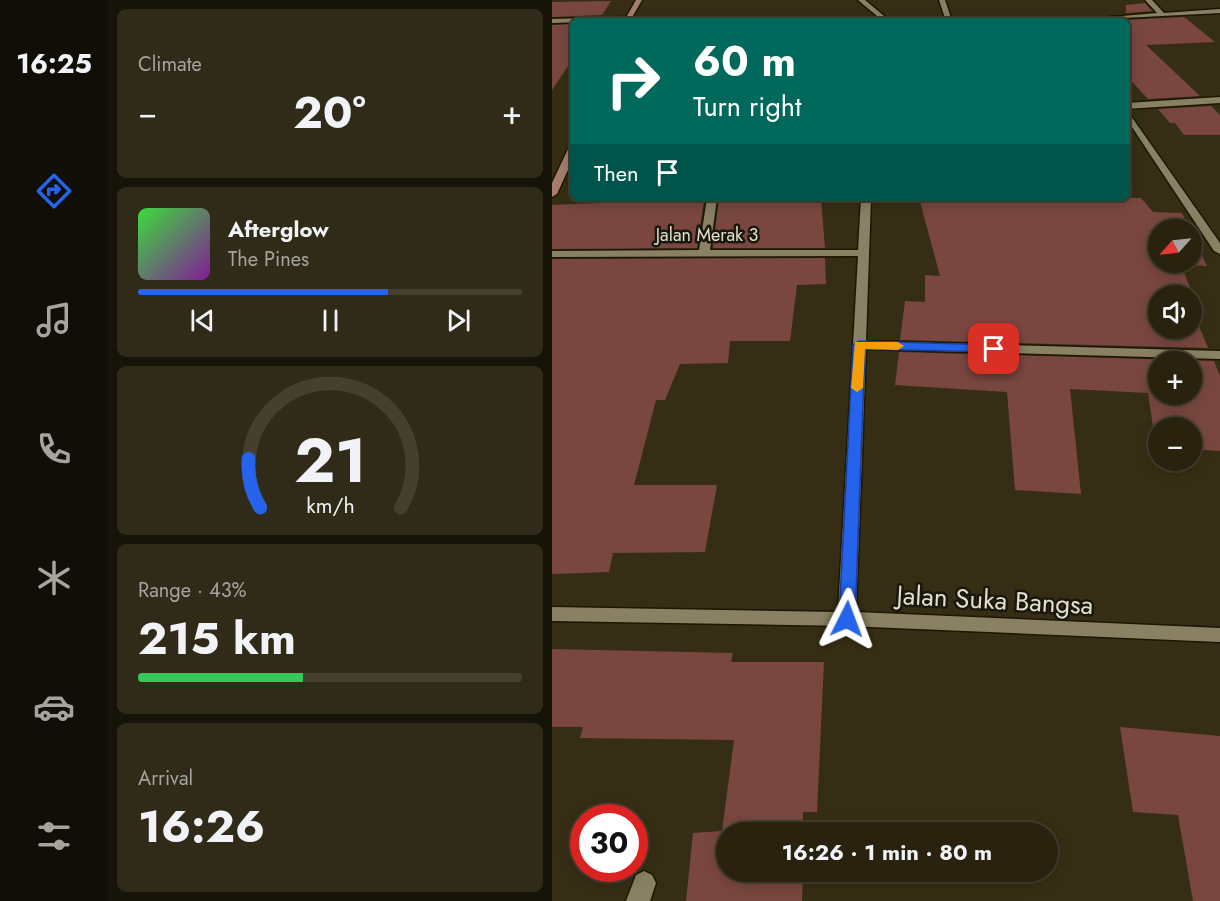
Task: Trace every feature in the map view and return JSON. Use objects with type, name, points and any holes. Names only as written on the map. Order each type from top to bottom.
[{"type":"street","points":[[629,18],[639,0]]},
{"type":"street","points":[[861,0],[883,18]]},
{"type":"street","points":[[942,0],[948,18]]},
{"type":"street","points":[[1148,0],[1163,15]]},
{"type":"street","points":[[1116,18],[1220,11]]},
{"type":"street","points":[[552,21],[570,21]]},
{"type":"street","points":[[1130,106],[1220,100]]},
{"type":"street","points":[[1130,117],[1218,245]]},
{"type":"street","points":[[552,194],[570,155]]},
{"type":"street","points":[[704,253],[712,201]]},
{"type":"street","points":[[847,619],[862,252],[867,218],[866,201]]},
{"type":"street","name":"Jalan Merak 3","points":[[552,254],[862,252]]},
{"type":"street","points":[[859,345],[1220,355]]},
{"type":"street","name":"Jalan Suka Bangsa","points":[[552,614],[847,619],[1220,635]]},
{"type":"building","points":[[611,1],[602,15],[552,17],[552,2]]},
{"type":"building","points":[[1145,3],[1152,11],[1126,13],[1126,5]]},
{"type":"building","points":[[1184,17],[1215,42],[1146,45],[1200,96],[1148,99],[1130,79],[1130,20]]},
{"type":"building","points":[[570,24],[570,63],[552,90],[552,25]]},
{"type":"building","points":[[1211,106],[1220,115],[1220,135],[1184,135],[1175,123],[1170,123],[1158,109]]},
{"type":"building","points":[[1130,198],[1141,198],[1153,212],[1182,213],[1185,219],[1148,219],[1148,273],[1184,273],[1189,285],[1148,285],[1148,339],[1202,339],[1202,333],[1208,348],[900,340],[905,301],[925,302],[925,275],[940,276],[920,201],[1130,201]]},
{"type":"building","points":[[704,201],[697,248],[552,249],[552,205]]},
{"type":"building","points":[[719,201],[821,201],[825,248],[713,248]]},
{"type":"building","points":[[1202,255],[1207,266],[1202,266]]},
{"type":"building","points":[[825,258],[826,284],[797,285],[790,341],[730,341],[728,363],[680,364],[665,400],[656,400],[634,485],[717,485],[705,552],[613,553],[609,572],[552,574],[552,259]]},
{"type":"building","points":[[899,352],[1148,359],[1148,393],[1070,389],[1081,494],[1015,490],[1007,392],[895,385]]},
{"type":"building","points":[[1202,361],[1214,361],[1220,376],[1220,451],[1202,450],[1202,417],[1152,417],[1150,405],[1202,405]]},
{"type":"building","points":[[552,649],[733,653],[731,662],[824,662],[817,812],[803,812],[803,822],[723,822],[734,740],[580,738],[583,727],[552,727]]},
{"type":"building","points":[[1120,727],[1220,736],[1220,901],[1193,901],[1178,815],[1133,812]]},
{"type":"building","points":[[716,831],[716,882],[803,882],[802,901],[686,901],[693,833]]},
{"type":"slow traffic","points":[[857,388],[859,345],[898,346]]},
{"type":"route","points":[[847,619],[859,345],[994,349]]}]
